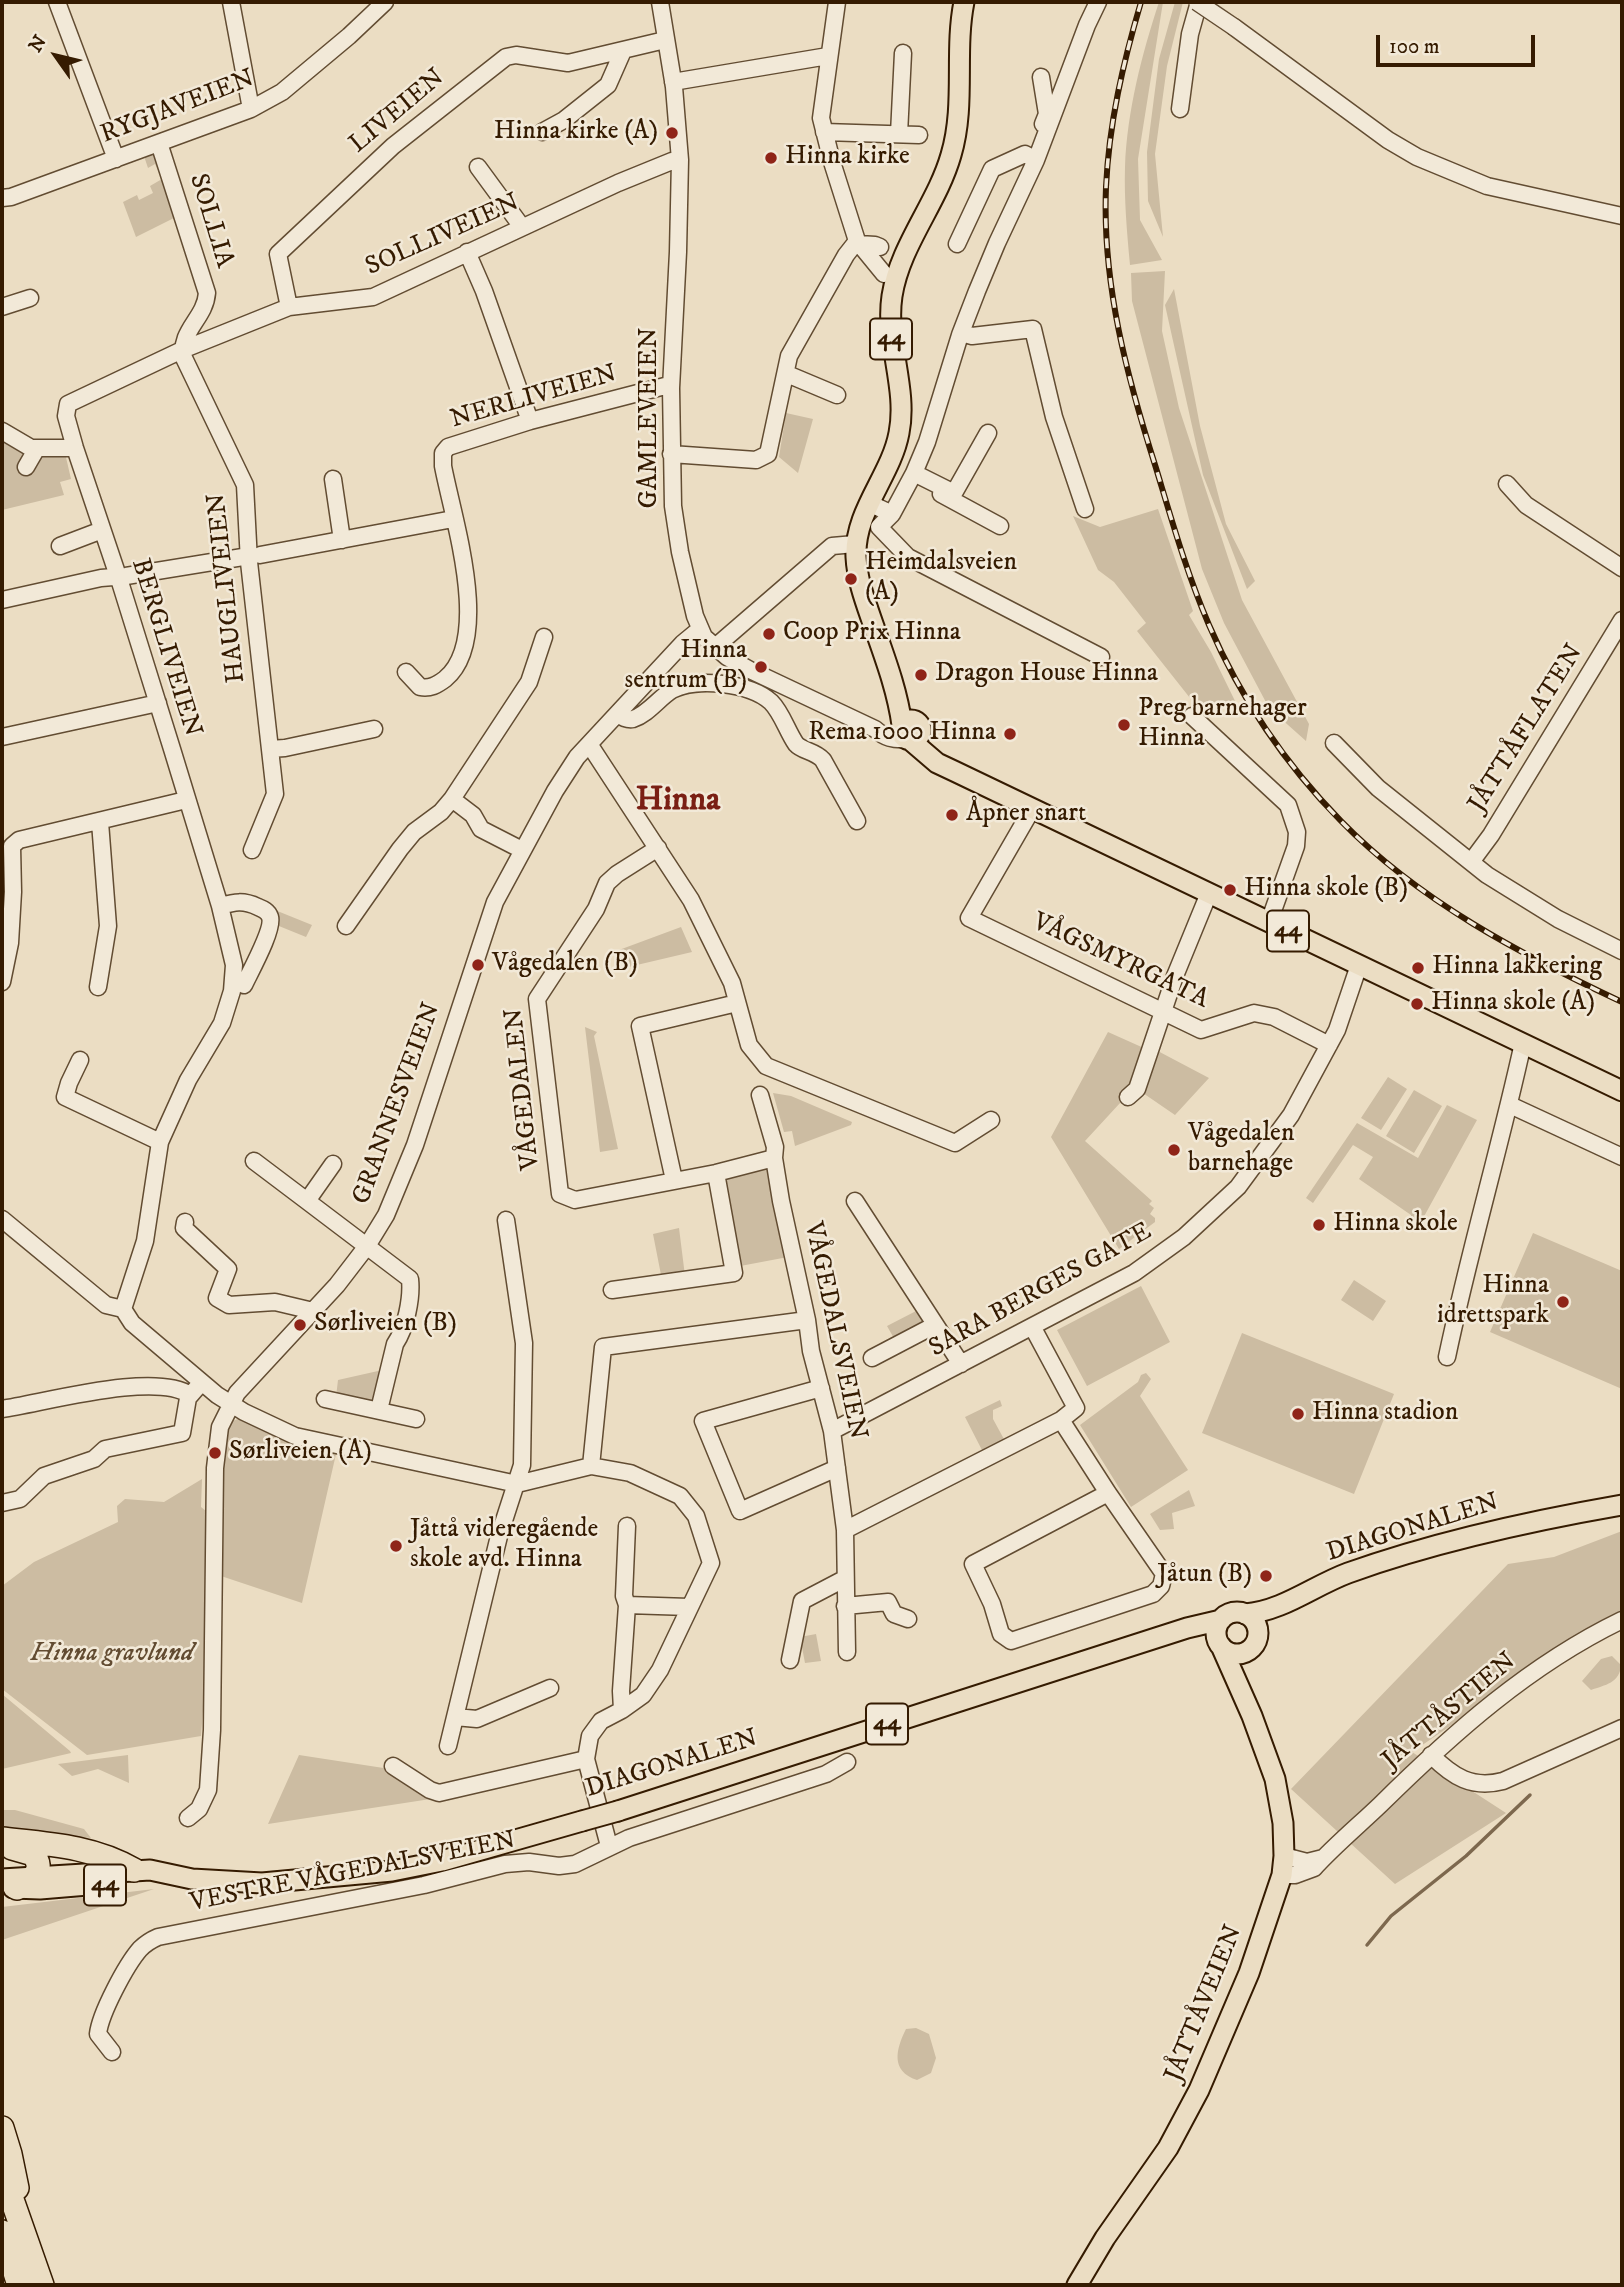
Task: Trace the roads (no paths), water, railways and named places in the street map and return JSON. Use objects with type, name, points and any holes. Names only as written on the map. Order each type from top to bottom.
[{"type":"highway","points":[[2,1839],[76,1847],[112,1858],[134,1870]]},
{"type":"highway","points":[[2,1845],[33,1854],[39,1864],[14,1883]]},
{"type":"highway","points":[[2,2128],[10,2154],[12,2229],[42,2285]]},
{"type":"highway","points":[[2,2171],[19,2285]]},
{"type":"main road","name":"44","points":[[964,2],[952,151],[935,196],[900,266],[892,295],[890,327],[900,403],[900,430],[891,457],[861,523],[855,544],[859,581],[909,730],[954,771],[1622,1091]]},
{"type":"main road","name":"DIAGONALEN","points":[[1245,1614],[1272,1610],[1348,1573],[1464,1537],[1622,1504]]},
{"type":"main road","name":"DIAGONALEN","points":[[1254,1644],[1302,1595]]},
{"type":"main road","name":"44","points":[[1221,1620],[1232,1613],[1245,1614]]},
{"type":"main road","points":[[1245,1614],[1254,1622],[1254,1644]]},
{"type":"main road","name":"DIAGONALEN","points":[[14,1883],[40,1889],[192,1879],[262,1883],[392,1871],[442,1861],[618,1811],[1187,1628],[1221,1620]]},
{"type":"main road","points":[[1220,1644],[1217,1631],[1221,1620]]},
{"type":"main road","name":"DIAGONALEN","points":[[1156,1638],[1191,1637],[1220,1644]]},
{"type":"main road","name":"44","points":[[1220,1644],[1235,1654],[1241,1654],[1254,1644]]},
{"type":"main road","name":"JÅTTÅVEIEN","points":[[1077,2285],[1105,2238],[1168,2148],[1195,2099],[1249,1973],[1283,1865],[1283,1823],[1275,1779],[1252,1716],[1220,1644]]},
{"type":"main road","name":"JÅTTÅVEIEN","points":[[1252,1716],[1245,1687],[1245,1663],[1254,1644]]},
{"type":"main road","name":"DIAGONALEN","points":[[14,1883],[134,1870],[150,1870],[192,1879]]},
{"type":"street","points":[[57,2],[116,159]]},
{"type":"street","points":[[231,2],[251,109]]},
{"type":"street","name":"RYGJAVEIEN","points":[[2,198],[251,109],[282,92],[385,2]]},
{"type":"street","name":"GAMLEVEIEN","points":[[660,2],[673,82],[680,160],[671,388],[673,506],[678,541],[700,629],[714,648],[750,670],[875,729],[909,730]]},
{"type":"street","points":[[837,2],[828,56],[827,101],[821,118],[858,243],[884,274]]},
{"type":"street","points":[[1087,25],[1092,2]]},
{"type":"street","points":[[1098,2],[1036,160],[997,243],[961,333],[927,442],[913,476],[892,514],[878,527],[908,557],[1101,657]]},
{"type":"street","points":[[1180,109],[1190,34],[1198,2],[1388,140],[1417,157],[1487,186],[1622,216]]},
{"type":"street","name":"LIVEIEN","points":[[289,307],[278,254],[360,175],[506,57],[516,55],[568,63],[665,40]]},
{"type":"street","points":[[542,132],[564,120],[608,85],[623,51]]},
{"type":"street","points":[[899,134],[903,53]]},
{"type":"street","points":[[673,82],[828,56]]},
{"type":"street","points":[[1036,160],[1035,151],[1047,114],[1041,77]]},
{"type":"street","points":[[824,132],[919,135]]},
{"type":"street","name":"SOLLIA","points":[[159,143],[207,293],[206,301],[182,345],[183,350]]},
{"type":"street","points":[[957,244],[992,169],[1026,154],[1036,160]]},
{"type":"street","name":"SOLLIVEIEN","points":[[68,404],[183,350],[289,307],[373,297],[618,183],[672,160],[680,160]]},
{"type":"street","points":[[478,167],[522,227]]},
{"type":"street","points":[[858,243],[880,247]]},
{"type":"street","points":[[671,454],[756,460],[770,456],[789,356],[846,255],[858,243]]},
{"type":"street","points":[[467,252],[484,291],[530,421]]},
{"type":"street","points":[[2,307],[30,298]]},
{"type":"street","points":[[961,333],[972,336],[1033,329],[1054,417],[1086,509]]},
{"type":"street","name":"HAUGLIVEIEN","points":[[183,350],[188,368],[245,485],[254,555],[275,794],[252,850]]},
{"type":"street","points":[[787,374],[837,395]]},
{"type":"street","name":"NERLIVEIEN","points":[[406,672],[420,687],[432,687],[450,675],[463,650],[470,613],[467,580],[443,466],[443,453],[448,447],[530,421],[665,386],[671,388]]},
{"type":"street","name":"BERGLIVEIEN","points":[[68,404],[66,416],[96,535],[117,575],[220,906],[234,965],[228,1009],[188,1080],[160,1142],[145,1241],[123,1309]]},
{"type":"street","points":[[2,431],[19,443],[37,448],[75,448]]},
{"type":"street","points":[[913,476],[954,493],[988,433]]},
{"type":"street","points":[[26,467],[37,448]]},
{"type":"street","points":[[913,476],[1000,526]]},
{"type":"street","points":[[333,479],[342,540]]},
{"type":"street","points":[[1507,484],[1526,505],[1622,568]]},
{"type":"street","points":[[869,503],[892,514]]},
{"type":"street","points":[[2,600],[117,575],[127,576],[254,555],[453,519]]},
{"type":"street","points":[[60,546],[96,535]]},
{"type":"street","points":[[714,648],[832,546],[855,544]]},
{"type":"street","name":"JÅTTÅFLATEN","points":[[1471,862],[1622,620]]},
{"type":"street","name":"GRANNESVEIEN","points":[[188,1818],[199,1809],[208,1790],[212,1730],[215,1468],[220,1427],[230,1404],[256,1369],[337,1285],[367,1246],[390,1206],[415,1145],[495,902],[562,779],[589,744],[683,643],[700,629]]},
{"type":"street","points":[[346,926],[365,896],[414,832],[441,812],[453,799],[529,682],[544,637]]},
{"type":"street","points":[[617,715],[633,719],[674,689],[696,684],[736,686],[759,695],[773,706],[798,747],[816,753],[823,760],[857,821]]},
{"type":"street","points":[[773,706],[782,701],[792,689]]},
{"type":"street","points":[[2,737],[158,703]]},
{"type":"street","points":[[1192,716],[1288,805],[1297,832],[1296,846],[1269,922]]},
{"type":"street","points":[[270,749],[374,729]]},
{"type":"street","points":[[1334,743],[1378,788],[1499,884],[1558,919],[1622,951]]},
{"type":"street","points":[[589,744],[658,848],[706,927],[732,983],[749,1045],[766,1066],[955,1143],[991,1120]]},
{"type":"street","points":[[453,799],[473,815],[481,829],[522,850]]},
{"type":"street","points":[[2,982],[10,943],[12,846],[19,841],[186,800]]},
{"type":"street","name":"VÅGSMYRGATA","points":[[1032,809],[969,918],[1200,1030],[1254,1013],[1274,1017],[1329,1045]]},
{"type":"street","points":[[98,987],[108,926],[100,822]]},
{"type":"street","name":"VÅGEDALEN","points":[[658,848],[607,883],[596,909],[538,995],[560,1194],[575,1200],[716,1173],[774,1158]]},
{"type":"street","points":[[1128,1097],[1137,1089],[1175,975],[1209,893]]},
{"type":"street","points":[[220,906],[245,901],[270,914],[270,926],[247,960],[244,985]]},
{"type":"street","name":"SARA BERGES GATE","points":[[832,1431],[1033,1328],[1147,1265],[1184,1237],[1238,1187],[1291,1115],[1366,968]]},
{"type":"street","points":[[674,1180],[639,1026],[737,1003]]},
{"type":"street","points":[[1447,1357],[1523,1043]]},
{"type":"street","points":[[80,1060],[65,1097],[160,1142]]},
{"type":"street","name":"VÅGEDALSVEIEN","points":[[760,1095],[775,1147],[774,1158],[811,1351],[832,1431],[845,1530],[847,1652]]},
{"type":"street","points":[[1510,1105],[1622,1157]]},
{"type":"street","points":[[254,1161],[410,1279],[411,1289],[401,1335],[395,1344],[388,1369],[380,1410]]},
{"type":"street","points":[[307,1200],[333,1164]]},
{"type":"street","points":[[612,1290],[734,1273],[716,1173]]},
{"type":"street","points":[[855,1200],[961,1364]]},
{"type":"street","points":[[2,1219],[106,1305],[123,1309],[132,1323],[195,1389],[295,1436],[517,1484],[591,1466],[630,1473],[680,1496],[696,1516],[711,1563],[660,1670],[643,1695],[594,1728],[586,1749],[586,1759],[609,1846]]},
{"type":"street","points":[[449,1746],[499,1536],[522,1465],[524,1343],[506,1220]]},
{"type":"street","points":[[185,1222],[184,1228],[192,1238],[228,1269],[218,1298],[229,1304],[273,1301],[313,1311]]},
{"type":"street","points":[[591,1466],[603,1347],[807,1320]]},
{"type":"street","points":[[872,1357],[935,1325]]},
{"type":"street","points":[[845,1530],[1061,1420],[1076,1408],[1033,1328]]},
{"type":"street","points":[[2,1409],[117,1386],[195,1389]]},
{"type":"street","points":[[821,1388],[704,1420],[740,1511],[837,1468]]},
{"type":"street","points":[[2,1503],[20,1499],[44,1476],[94,1459],[104,1449],[182,1433],[195,1389]]},
{"type":"street","points":[[325,1399],[416,1419]]},
{"type":"street","points":[[1061,1420],[1164,1574],[1161,1586],[1153,1594],[1011,1642],[1001,1634],[992,1604],[973,1564],[1108,1493]]},
{"type":"street","points":[[622,1710],[627,1605],[624,1596],[627,1526]]},
{"type":"street","points":[[790,1660],[802,1601],[844,1579]]},
{"type":"street","points":[[845,1606],[888,1602],[894,1614],[908,1619]]},
{"type":"street","points":[[627,1605],[689,1607]]},
{"type":"street","name":"JÅTTÅSTIEN","points":[[1283,1865],[1307,1872],[1431,1755],[1523,1679],[1622,1620]]},
{"type":"street","points":[[455,1717],[477,1719],[550,1688]]},
{"type":"street","points":[[1431,1755],[1457,1778],[1479,1785],[1492,1784],[1503,1782],[1622,1728]]},
{"type":"street","points":[[394,1766],[439,1793],[586,1759]]},
{"type":"street","name":"VESTRE VÅGEDALSVEIEN","points":[[112,2052],[98,2034],[100,2021],[132,1960],[148,1942],[158,1937],[424,1885],[505,1864],[575,1864],[609,1846],[653,1829],[826,1773],[847,1762]]},
{"type":"waterway","points":[[1367,1945],[1391,1916],[1466,1856],[1530,1795]]},
{"type":"railway","points":[[1141,2],[1128,48],[1110,140],[1106,223],[1112,295],[1126,365],[1145,434],[1187,567],[1221,652],[1250,704],[1283,753],[1321,799],[1371,850],[1473,924],[1622,1002]]},
{"type":"place","name":"Hinna kirke (A)","points":[[672,133]]},
{"type":"place","name":"Hinna kirke","points":[[771,158]]},
{"type":"place","name":"Heimdalsveien (A)","points":[[851,579]]},
{"type":"place","name":"Coop Prix Hinna","points":[[769,634]]},
{"type":"place","name":"Hinna sentrum (B)","points":[[761,667]]},
{"type":"place","name":"Dragon House Hinna","points":[[921,675]]},
{"type":"place","name":"Preg barnehager Hinna","points":[[1124,725]]},
{"type":"place","name":"Rema 1000 Hinna","points":[[1010,734]]},
{"type":"place","name":"Åpner snart","points":[[952,815]]},
{"type":"place","name":"Hinna skole (B)","points":[[1230,890]]},
{"type":"place","name":"Vågedalen (B)","points":[[478,965]]},
{"type":"place","name":"Hinna lakkering","points":[[1418,968]]},
{"type":"place","name":"Hinna skole (A)","points":[[1417,1004]]},
{"type":"place","name":"Vågedalen barnehage","points":[[1174,1150]]},
{"type":"place","name":"Hinna skole","points":[[1319,1225]]},
{"type":"place","name":"Hinna idrettspark","points":[[1563,1302]]},
{"type":"place","name":"Sørliveien (B)","points":[[300,1325]]},
{"type":"place","name":"Hinna stadion","points":[[1298,1414]]},
{"type":"place","name":"Sørliveien (A)","points":[[215,1453]]},
{"type":"place","name":"Jåttå videregående skole avd. Hinna","points":[[396,1546]]},
{"type":"place","name":"Jåtun (B)","points":[[1266,1576]]},
{"type":"district","name":"Hinna","points":[[678,802]]},
{"type":"park label","name":"Hinna gravlund","points":[[112,1655]]}]
